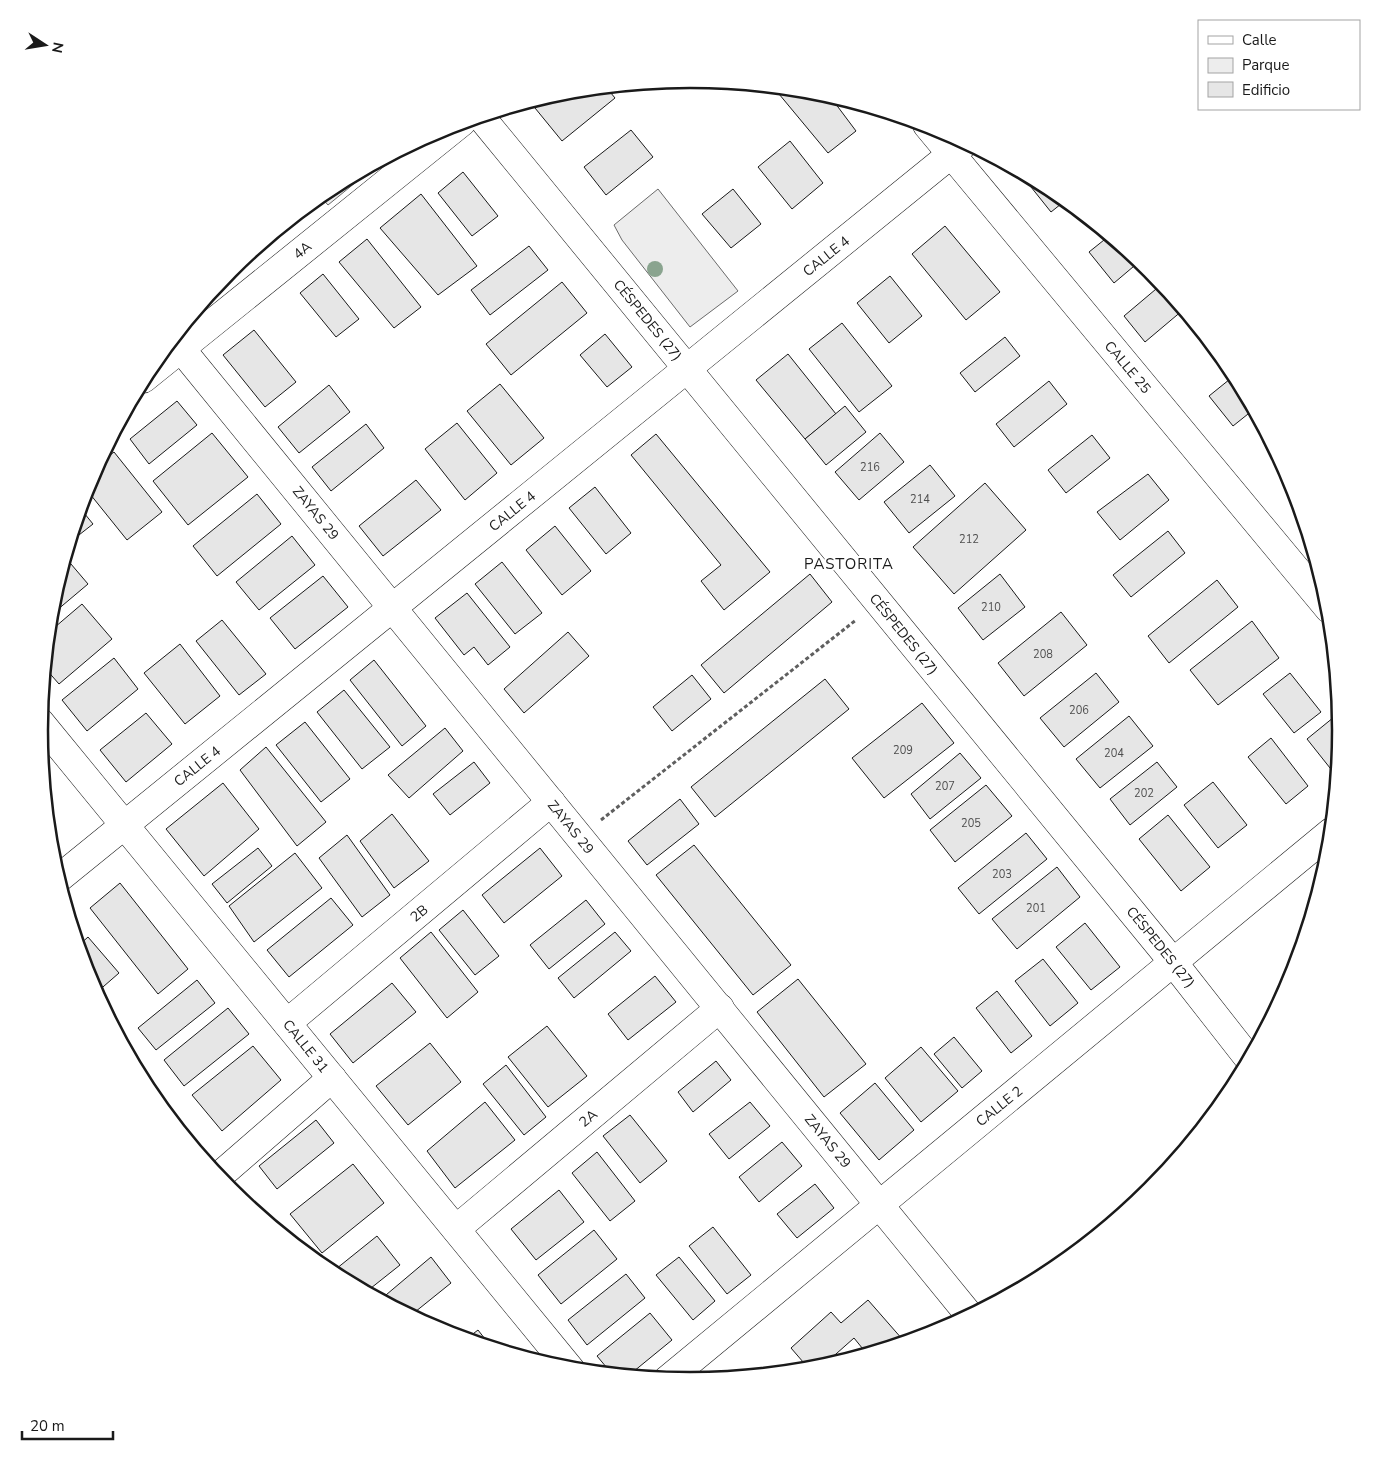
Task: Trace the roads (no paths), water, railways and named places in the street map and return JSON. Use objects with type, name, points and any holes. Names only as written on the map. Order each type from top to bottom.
[{"type":"street","name":"CÉSPEDES (27)","points":[[485,122],[1173,962],[1245,1054]]},
{"type":"street","name":"4A","points":[[178,343],[441,138]]},
{"type":"street","name":"CALLE 4","points":[[64,874],[958,149]]},
{"type":"street","name":"CALLE 25","points":[[958,149],[1318,595]]},
{"type":"street","name":"ZAYAS 29","points":[[177,343],[966,1311]]},
{"type":"street","name":"CALLE 31","points":[[48,732],[563,1361]]},
{"type":"street","name":"2B","points":[[287,1023],[551,802]]},
{"type":"street","name":"CALLE 2","points":[[676,1373],[1323,839]]},
{"type":"street","name":"2A","points":[[456,1229],[720,1008]]},
{"type":"street","points":[[224,1172],[332,1078]]},
{"type":"district","name":"PASTORITA","points":[[849,564]]}]
